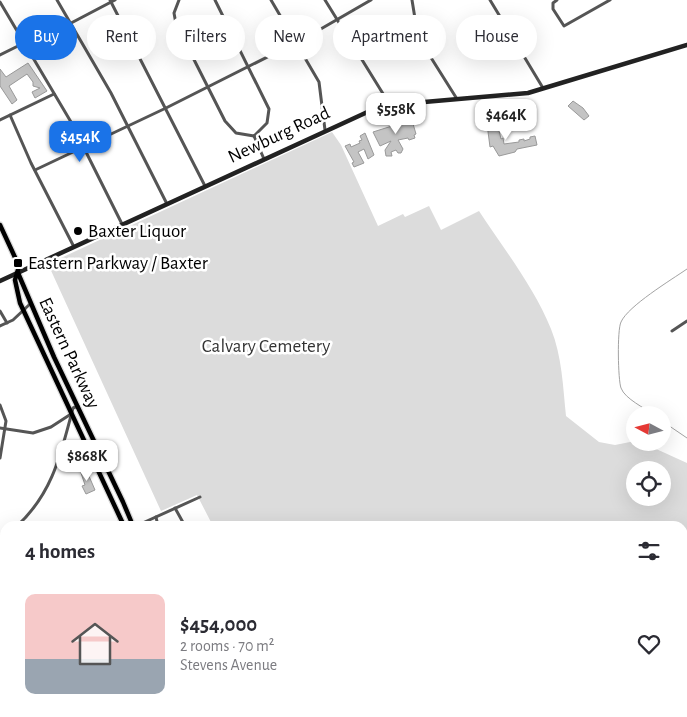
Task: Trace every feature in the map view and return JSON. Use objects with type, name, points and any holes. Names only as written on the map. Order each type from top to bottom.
[{"type":"main road","name":"Newburg Road","points":[[0,281],[374,109],[390,105],[521,94],[544,89],[687,45]]},
{"type":"main road","name":"Eastern Parkway","points":[[0,225],[18,263],[18,273],[30,304],[131,521]]},
{"type":"main road","name":"Eastern Parkway","points":[[18,273],[15,280],[16,289],[23,310],[122,521]]},
{"type":"street","points":[[57,0],[65,15]]},
{"type":"street","points":[[180,0],[174,13],[176,24],[231,129],[239,134],[254,136],[265,126],[270,112],[267,102],[214,0]]},
{"type":"street","points":[[271,0],[280,15]]},
{"type":"street","points":[[325,0],[334,15]]},
{"type":"street","points":[[347,15],[371,0]]},
{"type":"street","points":[[412,0],[415,15]]},
{"type":"street","points":[[490,0],[544,89]]},
{"type":"street","points":[[557,0],[553,3],[553,9],[564,26],[610,0]]},
{"type":"street","points":[[77,19],[112,1],[205,186]]},
{"type":"street","points":[[0,2],[15,29]]},
{"type":"street","points":[[77,35],[111,93],[167,204]]},
{"type":"street","points":[[0,55],[15,49]]},
{"type":"street","points":[[33,60],[54,94],[122,224]]},
{"type":"street","points":[[35,170],[82,146],[166,108],[261,60]]},
{"type":"street","points":[[306,60],[319,82],[325,130]]},
{"type":"street","points":[[362,60],[390,105]]},
{"type":"street","points":[[432,60],[457,100]]},
{"type":"street","points":[[0,120],[54,94]]},
{"type":"street","points":[[10,115],[74,247]]},
{"type":"street","points":[[254,136],[264,159]]},
{"type":"street","points":[[0,326],[7,323],[30,304]]},
{"type":"street","points":[[0,311],[7,323]]},
{"type":"street","points":[[672,331],[687,321]]},
{"type":"street","points":[[0,405],[6,418],[0,458]]},
{"type":"street","points":[[22,521],[34,508],[53,478],[60,459],[73,408],[78,406]]},
{"type":"street","points":[[0,428],[33,433],[51,427],[72,414]]},
{"type":"street","points":[[147,521],[200,496]]},
{"type":"street","points":[[175,508],[182,521]]},
{"type":"street","points":[[156,517],[157,521]]},
{"type":"green space","name":"Calvary Cemetery","points":[[332,132],[341,145],[378,226],[403,214],[405,217],[429,206],[441,230],[479,211],[527,283],[551,329],[560,361],[566,416],[599,442],[615,445],[626,443],[626,451],[661,451],[687,463],[687,521],[210,521],[197,495],[161,511],[48,264]]},
{"type":"building","points":[[28,63],[47,91],[35,98],[32,92],[40,88],[33,86],[33,82],[27,74],[9,86],[17,100],[12,104],[0,86],[0,69],[6,77]]},
{"type":"building","points":[[573,101],[583,108],[589,116],[584,120],[568,106]]},
{"type":"building","points":[[411,117],[416,134],[414,135],[415,138],[398,140],[403,149],[401,153],[398,153],[396,150],[391,152],[392,156],[386,156],[385,150],[391,141],[380,146],[373,132],[392,126],[391,123],[396,120],[397,124]]},
{"type":"building","points":[[497,122],[504,144],[519,142],[519,140],[524,139],[524,141],[535,136],[537,145],[517,149],[515,152],[499,156],[493,146],[490,147],[487,124]]},
{"type":"building","points":[[365,133],[374,155],[368,159],[364,149],[358,152],[364,163],[354,167],[352,163],[354,162],[345,146],[350,144],[351,147],[360,143],[359,141],[362,140],[360,136]]},
{"type":"building","points":[[85,467],[95,490],[86,494],[82,486],[85,485],[80,470]]},
{"type":"waterway","points":[[640,406],[631,400],[621,388],[618,355],[621,322],[632,309],[687,269]]},
{"type":"waterway","points":[[671,427],[687,438]]},
{"type":"place","name":"Baxter Liquor","points":[[78,231]]},
{"type":"place","name":"Eastern Parkway / Baxter","points":[[18,263]]}]
